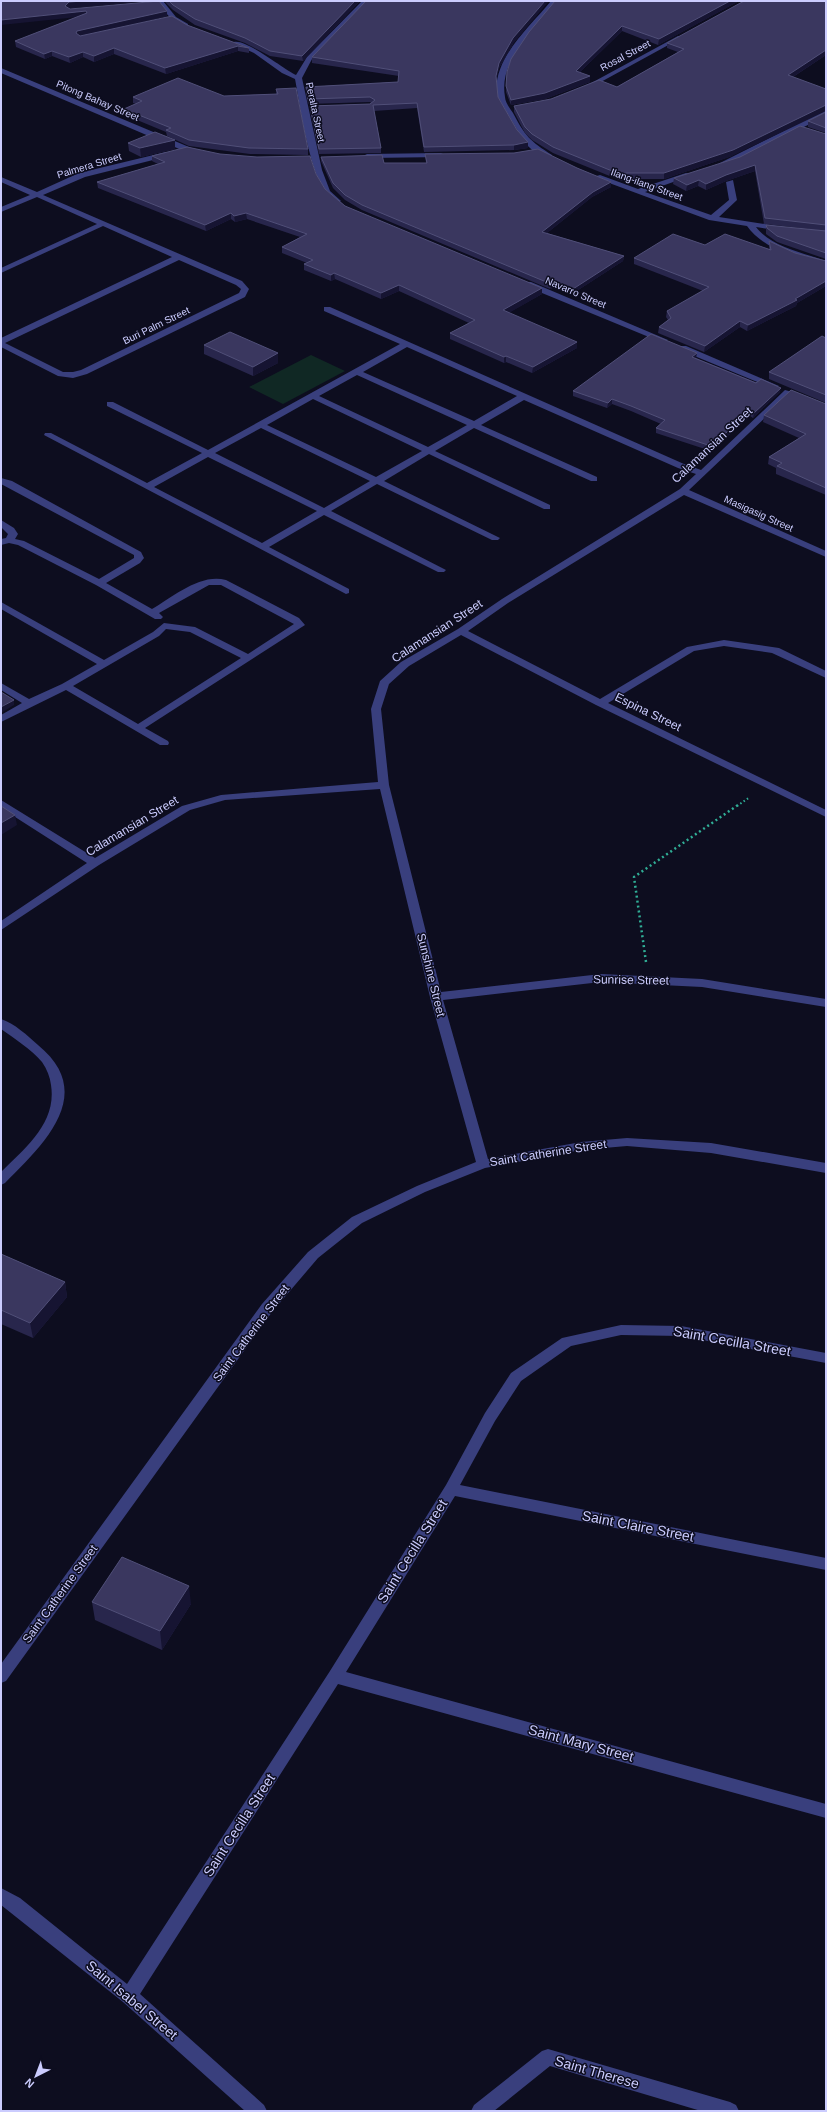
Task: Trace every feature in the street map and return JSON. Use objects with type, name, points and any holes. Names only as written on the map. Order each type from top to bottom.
[{"type":"street","name":"Peralta Street","points":[[342,204],[328,192],[322,181],[316,157],[308,108],[298,78],[309,58],[366,1]]},
{"type":"street","points":[[554,1],[519,44],[504,67],[501,77],[501,98],[511,110],[521,135],[538,150],[556,160]]},
{"type":"street","points":[[158,2],[171,19],[191,28]]},
{"type":"street","name":"Rosal Street","points":[[580,91],[690,31]]},
{"type":"street","points":[[229,41],[256,52],[284,72],[298,78]]},
{"type":"street","name":"Pitong Bahay Street","points":[[1,70],[187,149],[210,154]]},
{"type":"street","points":[[715,166],[736,158],[826,113]]},
{"type":"street","points":[[798,128],[809,131]]},
{"type":"street","name":"Palmera Street","points":[[1,210],[82,175],[187,149]]},
{"type":"street","points":[[528,152],[538,150]]},
{"type":"street","points":[[362,156],[448,155]]},
{"type":"street","name":"Ilang-ilang Street","points":[[586,172],[637,192],[712,218],[751,226],[790,230]]},
{"type":"street","points":[[637,192],[694,173]]},
{"type":"street","points":[[1,179],[180,256]]},
{"type":"street","points":[[712,218],[733,200],[730,182]]},
{"type":"street","points":[[1,271],[104,223]]},
{"type":"street","points":[[751,226],[761,237],[771,243],[826,264]]},
{"type":"street","points":[[1,343],[180,256]]},
{"type":"street","name":"Buri Palm Street","points":[[1,343],[61,374],[73,375],[84,372],[242,295],[245,289],[239,284],[180,256]]},
{"type":"street","name":"Navarro Street","points":[[521,281],[791,393]]},
{"type":"street","points":[[328,309],[702,473]]},
{"type":"street","points":[[147,487],[407,344]]},
{"type":"street","points":[[357,372],[594,479]]},
{"type":"street","name":"Calamansian Street","points":[[2,923],[157,824],[186,808],[225,797],[384,785],[376,709],[384,683],[405,664],[461,631],[505,601],[683,491],[791,393]]},
{"type":"street","points":[[312,396],[547,507]]},
{"type":"street","points":[[262,547],[524,396]]},
{"type":"street","points":[[110,404],[441,570]]},
{"type":"street","points":[[261,425],[495,538]]},
{"type":"street","points":[[48,435],[346,591]]},
{"type":"street","points":[[1,481],[7,481],[138,554],[139,558],[137,561],[99,583]]},
{"type":"street","name":"Masigasig Street","points":[[683,491],[826,554]]},
{"type":"street","points":[[1,523],[11,530],[13,534],[5,541]]},
{"type":"street","points":[[5,541],[21,543],[99,583],[162,619],[164,626]]},
{"type":"street","points":[[138,728],[300,625],[290,617],[223,582],[215,580],[207,582],[152,614]]},
{"type":"street","points":[[1,605],[104,664]]},
{"type":"street","points":[[1,719],[28,703],[66,686],[156,634],[164,626]]},
{"type":"street","points":[[164,626],[196,631],[249,658]]},
{"type":"street","name":"Espina Street","points":[[461,631],[600,703],[826,814]]},
{"type":"street","points":[[600,703],[691,649],[724,643],[746,644],[774,650],[826,675]]},
{"type":"street","points":[[1,686],[28,703]]},
{"type":"street","points":[[66,686],[164,744]]},
{"type":"street","name":"Sunshine Street","points":[[384,785],[436,997],[483,1164]]},
{"type":"street","points":[[1,803],[95,863]]},
{"type":"street","name":"Sunrise Street","points":[[436,997],[601,978],[648,979],[702,983],[826,1003]]},
{"type":"street","points":[[1,1023],[42,1053],[53,1070],[58,1085],[59,1103],[54,1120],[43,1135],[1,1180]]},
{"type":"street","name":"Saint Catherine Street","points":[[1,1676],[267,1308],[313,1254],[357,1220],[421,1189],[483,1164],[581,1146],[628,1142],[711,1148],[826,1168]]},
{"type":"street","name":"Saint Cecilla Street","points":[[129,1996],[335,1676],[450,1489],[490,1417],[516,1377],[567,1342],[620,1330],[680,1331],[826,1358]]},
{"type":"street","name":"Saint Claire Street","points":[[450,1489],[826,1564]]},
{"type":"street","name":"Saint Mary Street","points":[[335,1676],[826,1810]]},
{"type":"street","name":"Saint Isabel Street","points":[[1,1896],[14,1903],[129,1996],[258,2111]]},
{"type":"street","name":"Saint Therese","points":[[480,2111],[548,2057],[730,2111]]},
{"type":"path","points":[[648,979],[634,877],[767,785]]},
{"type":"green space","points":[[311,355],[345,371],[283,404],[249,387]]},
{"type":"building","points":[[1,1],[83,1],[69,2],[65,6],[70,9],[159,1],[167,11],[77,31],[76,33],[80,36],[172,16],[187,25],[249,48],[238,46],[165,68],[114,48],[94,56],[83,52],[69,57],[52,51],[44,54],[15,41],[87,13],[86,11],[1,20]]},
{"type":"building","points":[[169,1],[355,1],[302,56],[270,51],[245,38],[195,19]]},
{"type":"building","points":[[366,1],[545,1],[513,38],[499,63],[496,76],[498,97],[517,130],[528,142],[514,145],[424,147],[417,103],[373,105],[381,148],[319,149],[310,106],[370,104],[375,100],[370,97],[308,99],[306,87],[398,82],[399,71],[312,57]]},
{"type":"building","points":[[555,1],[730,1],[659,39],[622,26],[576,71],[590,76],[545,93],[511,100],[506,86],[507,72],[511,59],[529,32]]},
{"type":"building","points":[[744,1],[826,1],[826,50],[788,75],[826,89],[826,105],[733,150],[664,173],[626,173],[622,175],[553,147],[532,134],[525,127],[514,106],[551,99],[599,80],[617,87],[684,49],[667,43]]},
{"type":"building","points":[[178,78],[224,96],[278,94],[276,89],[296,88],[308,149],[249,148],[189,140],[166,130],[171,128],[124,109],[142,101],[133,97]]},
{"type":"building","points":[[826,112],[826,128],[808,121]]},
{"type":"building","points":[[800,126],[826,134],[826,225],[765,218],[755,165],[706,184],[699,180],[687,185],[674,178],[740,157]]},
{"type":"building","points":[[155,132],[175,140],[140,148],[128,143]]},
{"type":"building","points":[[187,147],[220,154],[257,157],[310,156],[316,174],[325,189],[345,206],[542,288],[503,310],[577,342],[533,367],[506,356],[504,357],[450,333],[475,320],[399,285],[381,293],[334,273],[331,275],[304,264],[313,260],[282,247],[307,234],[246,213],[234,216],[231,213],[205,225],[97,182],[165,162],[152,156]]},
{"type":"building","points":[[538,149],[577,168],[611,182],[593,192],[542,232],[624,256],[573,289],[553,282],[551,284],[362,205],[345,195],[333,183],[321,157],[382,155],[384,163],[427,163],[425,154],[514,153]]},
{"type":"building","points":[[766,225],[826,231],[826,253],[777,236],[767,228]]},
{"type":"building","points":[[673,234],[705,245],[725,234],[771,250],[769,241],[795,253],[826,261],[826,281],[795,299],[797,300],[748,325],[740,321],[705,346],[659,327],[671,318],[667,311],[709,287],[634,258]]},
{"type":"building","points":[[230,332],[278,353],[253,367],[204,345]]},
{"type":"building","points":[[651,334],[697,353],[692,357],[756,383],[761,379],[781,388],[754,413],[750,412],[711,446],[656,428],[665,420],[631,406],[612,399],[608,403],[573,391]]},
{"type":"building","points":[[822,336],[826,338],[826,395],[769,372]]},
{"type":"building","points":[[791,390],[826,404],[826,488],[777,466],[782,463],[769,457],[806,434],[764,415]]},
{"type":"building","points":[[1,692],[14,700],[1,707]]},
{"type":"building","points":[[1,806],[15,815],[1,823]]},
{"type":"building","points":[[1,1254],[65,1282],[30,1323],[1,1310]]},
{"type":"building","points":[[122,1557],[189,1586],[160,1631],[92,1602]]}]
